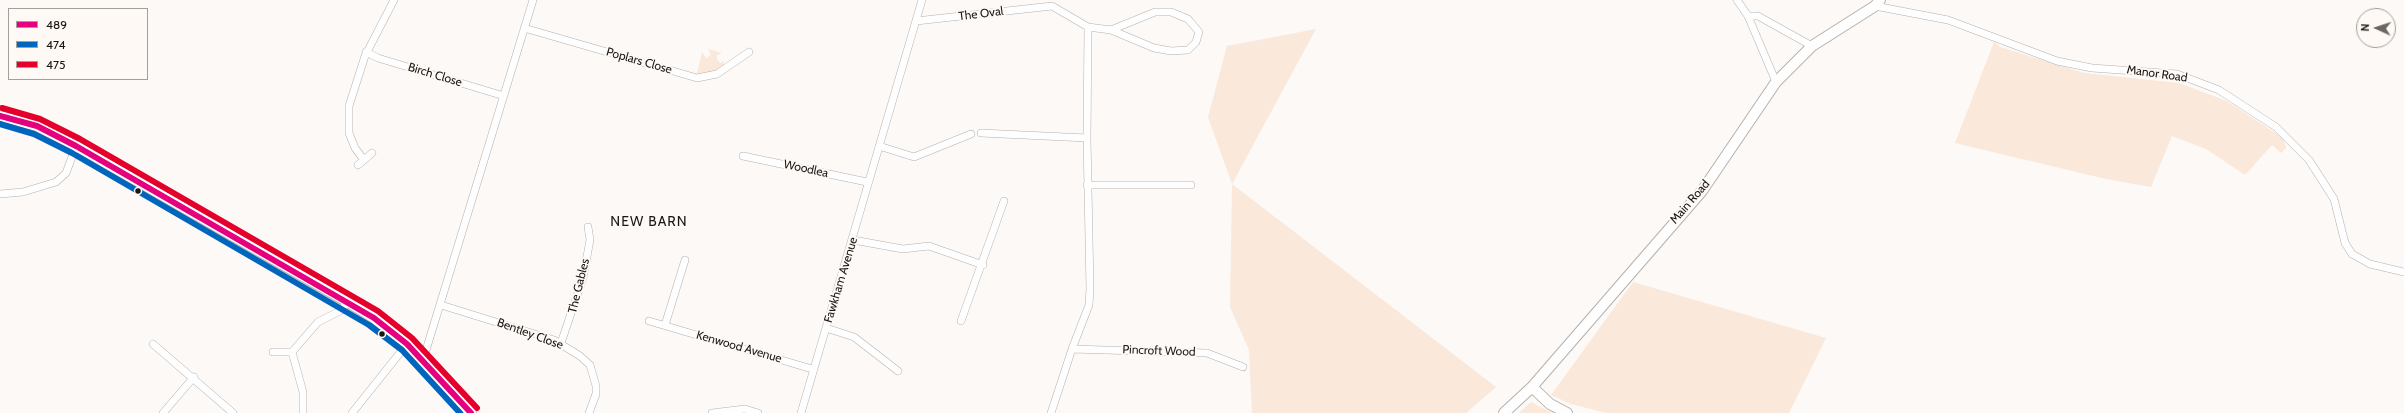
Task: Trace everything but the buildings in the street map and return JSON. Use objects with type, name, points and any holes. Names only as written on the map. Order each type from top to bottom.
[{"type":"street","points":[[364,160],[351,140],[347,120],[349,106],[366,52],[394,0]]},
{"type":"street","points":[[424,360],[533,0]]},
{"type":"street","name":"Fawkham Avenue","points":[[801,413],[812,369],[853,240],[868,182],[880,146],[922,0]]},
{"type":"street","points":[[1737,0],[1748,16],[1776,82]]},
{"type":"street","name":"The Oval","points":[[916,21],[1053,3],[1088,27],[1112,30],[1154,48],[1171,51],[1188,50],[1196,42],[1199,32],[1188,19],[1172,12],[1155,12],[1112,30]]},
{"type":"street","name":"Manor Road","points":[[1877,3],[1932,16],[1970,28],[2057,60],[2092,68],[2177,74],[2196,80],[2221,91],[2276,127],[2308,160],[2332,196],[2346,245],[2352,254],[2370,264],[2404,272]]},
{"type":"street","name":"Main Road","points":[[1504,413],[1532,387],[1702,191],[1776,82],[1812,46],[1877,3]]},
{"type":"street","points":[[1748,16],[1758,16],[1812,46]]},
{"type":"street","points":[[1051,413],[1072,349],[1089,305],[1090,290],[1087,185],[1088,27]]},
{"type":"street","name":"Poplars Close","points":[[524,28],[697,78],[718,74],[749,52]]},
{"type":"street","name":"Birch Close","points":[[366,52],[378,58],[504,96]]},
{"type":"street","points":[[0,116],[37,126],[76,146],[277,259],[348,302],[406,344],[424,360],[471,413]]},
{"type":"street","points":[[981,133],[1087,138]]},
{"type":"street","points":[[880,146],[914,157],[972,134]]},
{"type":"street","points":[[0,194],[23,192],[56,182],[66,173],[76,146]]},
{"type":"street","points":[[358,166],[372,153]]},
{"type":"street","name":"Woodlea","points":[[744,156],[868,182]]},
{"type":"street","points":[[1087,185],[1191,185]]},
{"type":"street","points":[[961,321],[983,265],[1004,201]]},
{"type":"street","name":"The Gables","points":[[561,343],[583,278],[590,240],[588,227]]},
{"type":"street","points":[[853,240],[903,249],[929,246],[983,265]]},
{"type":"street","points":[[665,325],[685,260]]},
{"type":"street","points":[[273,352],[292,352],[318,322],[340,311],[348,302]]},
{"type":"street","name":"Bentley Close","points":[[441,305],[561,343],[584,359],[592,370],[596,390],[589,413]]},
{"type":"street","name":"Kenwood Avenue","points":[[649,321],[812,369]]},
{"type":"street","points":[[826,328],[854,337],[898,371]]},
{"type":"street","points":[[153,344],[194,377],[233,413]]},
{"type":"street","points":[[352,413],[406,344]]},
{"type":"street","name":"Pincroft Wood","points":[[1072,349],[1207,353],[1243,367]]},
{"type":"street","points":[[292,352],[303,392],[303,413]]},
{"type":"street","points":[[163,413],[194,377]]},
{"type":"street","points":[[1532,387],[1550,404],[1567,413]]},
{"type":"street","points":[[712,413],[745,410],[758,413]]},
{"type":"shaded area","points":[[1316,29],[1232,184],[1208,117],[1227,46]]},
{"type":"shaded area","points":[[1994,42],[2000,47],[2084,73],[2179,83],[2227,101],[2283,138],[2286,148],[2281,153],[2272,145],[2245,175],[2206,149],[2172,136],[2151,187],[2106,179],[1955,143]]},
{"type":"shaded area","points":[[708,49],[722,53],[717,55],[717,59],[720,63],[724,61],[724,65],[715,72],[697,74],[702,52],[706,58],[711,55]]},
{"type":"shaded area","points":[[1232,184],[1496,387],[1466,413],[1252,413],[1249,350],[1230,307]]},
{"type":"shaded area","points":[[1633,282],[1826,338],[1789,413],[1606,413],[1571,404],[1551,395]]},
{"type":"shaded area","points":[[1531,402],[1548,411],[1552,413],[1519,413]]},
{"type":"transit line","name":"475","points":[[2,108],[40,119],[80,139],[378,311],[412,338],[477,408]]},
{"type":"transit line","name":"489","points":[[0,116],[37,126],[76,146],[374,318],[407,344],[471,413]]},
{"type":"transit line","name":"474","points":[[0,124],[34,134],[72,153],[369,325],[402,350],[460,413]]},
{"type":"district","name":"NEW BARN","points":[[649,222]]}]
